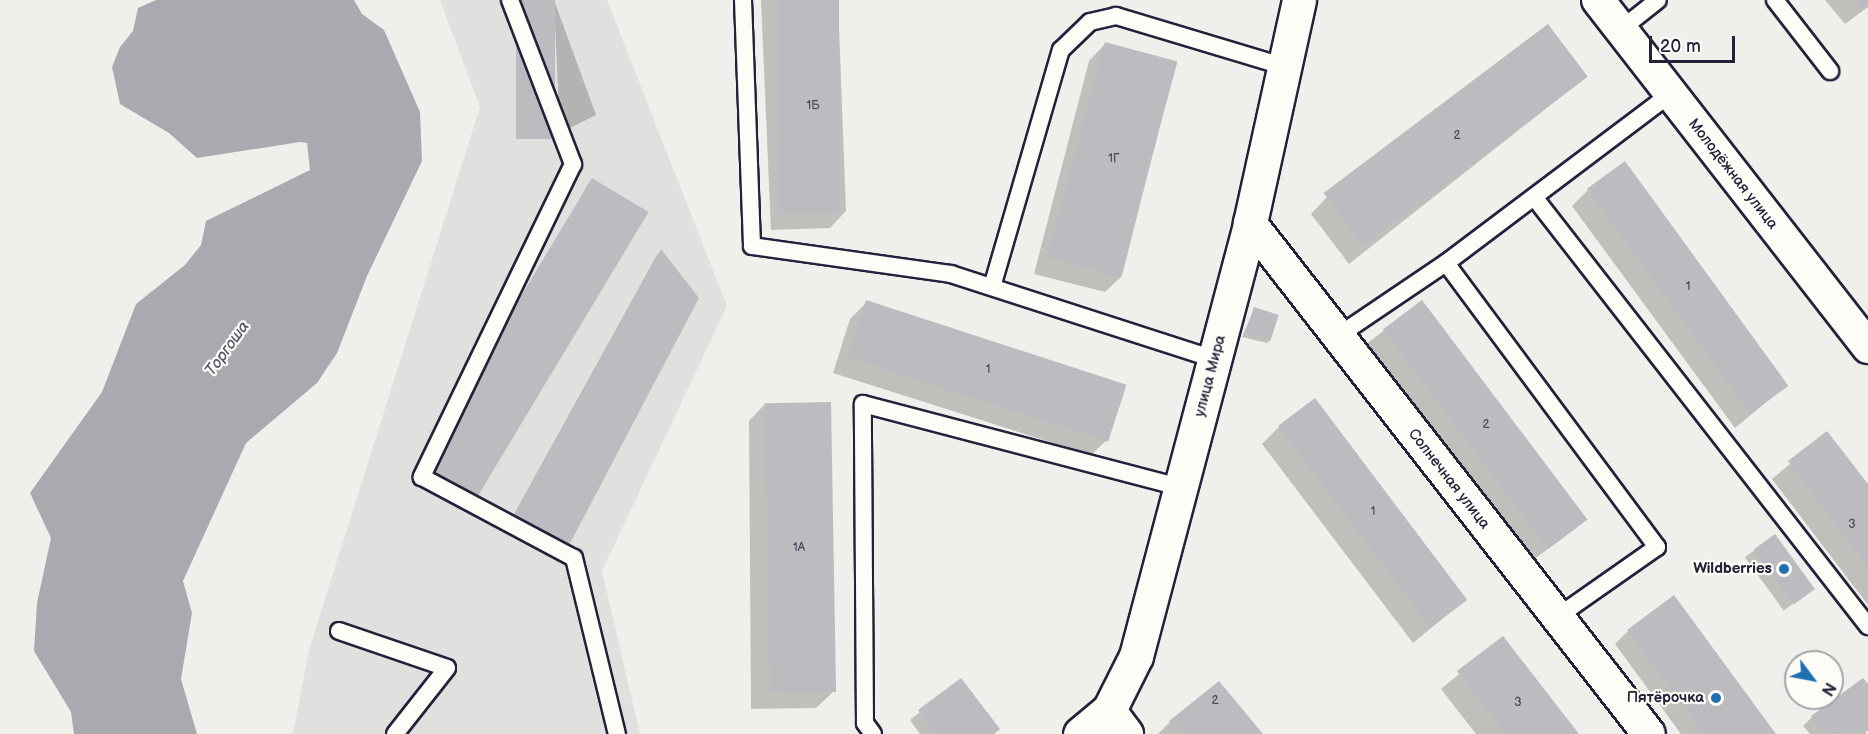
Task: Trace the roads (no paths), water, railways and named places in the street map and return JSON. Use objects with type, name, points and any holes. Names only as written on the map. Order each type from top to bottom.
[{"type":"street","name":"улица Мира","points":[[1080,734],[1118,722],[1250,223],[1299,0]]},
{"type":"street","name":"Молодёжная улица","points":[[1598,0],[1868,347]]},
{"type":"street","name":"Солнечная улица","points":[[1250,223],[1649,734]]},
{"type":"lane","points":[[510,0],[573,164],[422,477],[574,558],[617,734]]},
{"type":"lane","points":[[743,0],[752,246],[951,274],[1214,359]]},
{"type":"lane","points":[[1620,30],[1658,0]]},
{"type":"lane","points":[[1775,0],[1830,71]]},
{"type":"lane","points":[[992,287],[1062,50],[1090,22],[1116,16],[1283,66]]},
{"type":"lane","points":[[1338,336],[1446,263],[1670,94]]},
{"type":"lane","points":[[1534,197],[1868,627]]},
{"type":"lane","points":[[1446,263],[1657,547],[1557,617]]},
{"type":"lane","points":[[873,734],[865,723],[863,404],[1180,487]]},
{"type":"lane","points":[[339,631],[447,668],[395,734]]},
{"type":"water","name":"Торгоша","points":[[156,0],[354,0],[362,14],[384,30],[420,112],[422,161],[367,276],[337,353],[317,383],[246,443],[183,581],[192,613],[181,679],[197,734],[74,734],[71,712],[34,651],[37,603],[51,538],[30,493],[102,392],[136,304],[185,265],[201,245],[206,221],[310,170],[307,143],[300,142],[197,158],[169,133],[120,104],[112,67],[120,47],[133,31],[138,8]]},
{"type":"place","name":"Wildberries","points":[[1784,569]]},
{"type":"place","name":"Пятёрочка","points":[[1716,698]]}]
